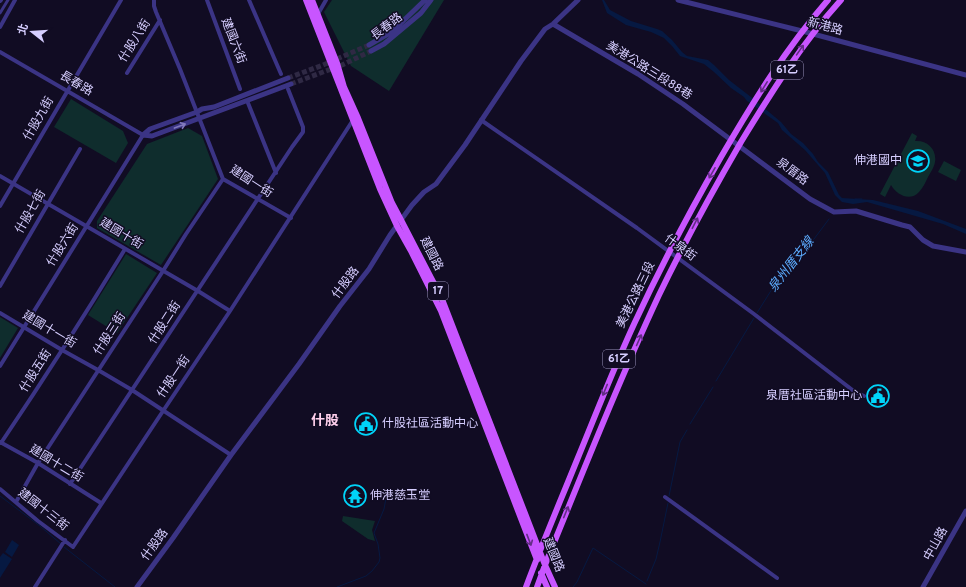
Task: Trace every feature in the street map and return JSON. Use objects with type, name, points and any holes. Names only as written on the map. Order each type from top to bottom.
[{"type":"main road","name":"建國路","points":[[306,0],[380,189],[397,226],[441,311],[555,587]]},
{"type":"main road","name":"建國路","points":[[312,0],[337,63],[344,86],[385,187],[442,299],[481,410],[547,587]]},
{"type":"main road","name":"61乙","points":[[802,31],[828,0]]},
{"type":"main road","name":"61乙","points":[[812,34],[841,0]]},
{"type":"main road","name":"美港公路三段","points":[[526,587],[612,374],[669,252],[731,139],[802,31]]},
{"type":"main road","name":"美港公路三段","points":[[537,587],[621,380],[677,258],[739,145],[812,34]]},
{"type":"street","points":[[0,13],[8,0]]},
{"type":"street","points":[[0,26],[15,0]]},
{"type":"street","name":"什股九街","points":[[0,206],[120,0]]},
{"type":"street","name":"建國一街","points":[[154,0],[156,12],[223,179],[291,218]]},
{"type":"street","name":"建國六街","points":[[207,0],[240,89]]},
{"type":"street","points":[[249,0],[281,74]]},
{"type":"street","points":[[317,14],[326,0]]},
{"type":"street","name":"長春路","points":[[369,45],[388,34],[424,0]]},
{"type":"street","name":"長春路","points":[[371,51],[384,44],[422,13],[432,0]]},
{"type":"street","name":"什股路","points":[[137,587],[230,455],[369,269],[383,246],[412,205],[424,192],[436,184],[545,28],[553,24],[578,0]]},
{"type":"street","name":"新港路","points":[[678,0],[802,31],[966,75]]},
{"type":"street","name":"什股八街","points":[[127,74],[160,20]]},
{"type":"street","name":"美港公路三段88巷","points":[[553,24],[638,74],[684,104],[739,145]]},
{"type":"street","name":"長春路","points":[[0,52],[143,135]]},
{"type":"street","points":[[143,135],[150,129],[202,109],[214,107],[288,78]]},
{"type":"street","points":[[143,135],[152,136],[289,86]]},
{"type":"street","name":"什股二街","points":[[70,484],[303,132],[303,127],[289,86]]},
{"type":"street","points":[[248,103],[276,172]]},
{"type":"street","points":[[291,218],[353,120]]},
{"type":"street","name":"什泉街","points":[[481,120],[636,228],[754,314],[854,392],[864,396]]},
{"type":"street","name":"什股六街","points":[[0,366],[143,135]]},
{"type":"street","name":"泉厝路","points":[[739,145],[810,199],[834,212],[856,211],[910,228],[923,240],[933,246],[966,252]]},
{"type":"street","name":"什股七街","points":[[0,286],[80,149]]},
{"type":"street","name":"建國十街","points":[[0,176],[230,311]]},
{"type":"street","name":"什股三街","points":[[16,502],[38,464],[98,370],[223,179]]},
{"type":"street","name":"什股一街","points":[[73,547],[291,218]]},
{"type":"street","name":"什股五街","points":[[1,442],[98,294],[125,249]]},
{"type":"street","name":"建國十一街","points":[[0,313],[132,390],[230,455]]},
{"type":"street","name":"建國十二街","points":[[1,442],[101,503]]},
{"type":"street","name":"建國十三街","points":[[0,489],[38,521],[73,547]]},
{"type":"street","points":[[665,497],[776,578]]},
{"type":"street","name":"中山路","points":[[923,587],[966,511]]},
{"type":"street","points":[[35,587],[65,540]]},
{"type":"green space","points":[[332,0],[444,0],[389,91],[351,66],[324,12]]},
{"type":"green space","points":[[71,99],[123,131],[128,143],[116,163],[54,127]]},
{"type":"green space","points":[[188,128],[202,136],[218,179],[161,265],[97,228],[97,221],[147,144]]},
{"type":"green space","points":[[912,133],[917,136],[915,141],[923,142],[933,149],[935,157],[934,166],[923,187],[912,197],[900,194],[891,185],[885,197],[880,194]]},
{"type":"green space","points":[[944,161],[961,170],[956,181],[938,172]]},
{"type":"green space","points":[[126,254],[157,273],[117,333],[88,315]]},
{"type":"green space","points":[[0,317],[18,328],[0,358]]},
{"type":"green space","points":[[343,516],[375,521],[372,530],[375,541],[368,539],[342,521]]},
{"type":"water","points":[[602,0],[604,0],[610,10],[631,21],[662,31],[687,56],[708,60],[729,80],[781,122],[791,134],[803,143],[828,172],[839,195],[842,198],[873,200],[918,211],[966,229],[966,234],[943,224],[867,202],[853,204],[842,202],[835,195],[825,173],[805,150],[782,130],[778,123],[747,101],[704,64],[680,56],[664,38],[651,32],[626,25],[607,13]]},
{"type":"water","points":[[12,540],[19,545],[12,557],[5,552]]},
{"type":"water","points":[[3,553],[12,559],[0,578],[0,557]]},
{"type":"waterway","points":[[855,199],[862,199]]},
{"type":"waterway","name":"泉州厝支線","points":[[757,313],[772,289],[802,255],[829,219]]},
{"type":"waterway","name":"泉州厝支線","points":[[716,381],[754,318]]},
{"type":"waterway","name":"泉州厝支線","points":[[690,424],[713,387]]},
{"type":"waterway","name":"泉州厝支線","points":[[669,496],[680,442],[687,430]]},
{"type":"waterway","points":[[0,496],[61,544]]},
{"type":"waterway","points":[[337,587],[366,576],[379,562],[380,558],[378,544],[374,533],[384,509],[386,498]]},
{"type":"waterway","name":"泉州厝支線","points":[[647,581],[656,559],[668,503]]},
{"type":"waterway","points":[[64,547],[115,587]]},
{"type":"waterway","name":"泉州厝支線","points":[[573,587],[577,582],[593,548],[646,584]]},
{"type":"tunnel","points":[[288,78],[369,45]]},
{"type":"tunnel","points":[[291,84],[342,65],[371,51]]},
{"type":"place","name":"伸港國中","points":[[918,161]]},
{"type":"place","name":"泉厝社區活動中心","points":[[878,396]]},
{"type":"place","name":"什股社區活動中心","points":[[366,424]]},
{"type":"place","name":"伸港慈玉堂","points":[[355,496]]},
{"type":"district","name":"什股","points":[[325,421]]}]
